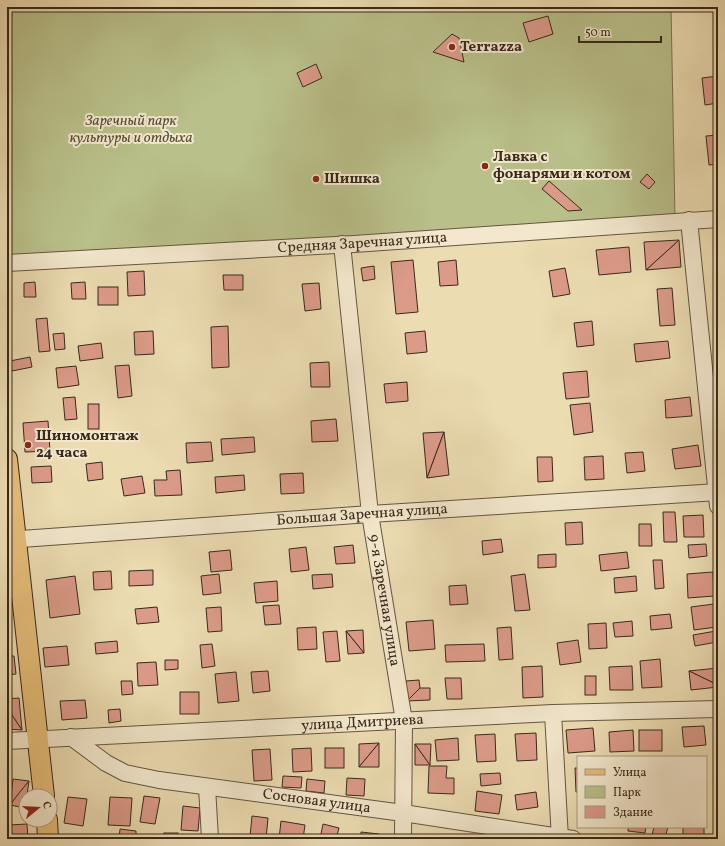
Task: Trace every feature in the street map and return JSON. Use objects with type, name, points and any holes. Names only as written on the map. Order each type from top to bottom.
[{"type":"main road","points":[[7,459],[11,540],[43,788]]},
{"type":"main road","points":[[47,828],[48,839]]},
{"type":"street","name":"Средняя Заречная улица","points":[[7,263],[342,244],[718,219]]},
{"type":"street","points":[[689,220],[718,497]]},
{"type":"street","name":"9-я Заречная улица","points":[[342,244],[370,514],[404,721],[403,839]]},
{"type":"street","name":"Большая Заречная улица","points":[[11,540],[370,514],[718,497]]},
{"type":"street","name":"улица Дмитриева","points":[[7,741],[553,713],[718,709]]},
{"type":"street","points":[[553,713],[564,838]]},
{"type":"street","name":"Сосновая улица","points":[[71,737],[99,758],[125,773],[159,780],[403,813],[564,838]]},
{"type":"street","points":[[207,787],[210,839]]},
{"type":"green space","name":"Заречный парк культуры и отдыха","points":[[7,7],[671,7],[675,218],[7,259]]},
{"type":"building","points":[[548,16],[553,34],[529,42],[523,23]]},
{"type":"building","points":[[452,34],[459,38],[464,62],[433,52]]},
{"type":"building","points":[[316,64],[322,78],[303,87],[297,73]]},
{"type":"building","points":[[718,76],[718,103],[705,105],[702,78]]},
{"type":"building","points":[[718,135],[718,164],[709,165],[706,136]]},
{"type":"building","points":[[647,174],[655,182],[649,189],[640,182]]},
{"type":"building","points":[[549,181],[582,210],[568,211],[542,189]]},
{"type":"building","points":[[679,240],[681,267],[646,270]]},
{"type":"building","points":[[679,240],[646,270],[644,242]]},
{"type":"building","points":[[629,247],[631,272],[599,275],[596,250]]},
{"type":"building","points":[[413,260],[418,312],[396,314],[391,262]]},
{"type":"building","points":[[456,260],[458,285],[440,286],[438,262]]},
{"type":"building","points":[[374,266],[375,279],[363,281],[361,268]]},
{"type":"building","points":[[565,268],[570,294],[553,297],[549,271]]},
{"type":"building","points":[[144,271],[145,295],[128,296],[127,272]]},
{"type":"building","points":[[223,275],[243,275],[243,290],[224,290]]},
{"type":"building","points":[[35,282],[36,297],[24,297],[24,283]]},
{"type":"building","points":[[85,282],[86,299],[72,299],[71,283]]},
{"type":"building","points":[[319,283],[321,309],[305,311],[302,284]]},
{"type":"building","points":[[98,287],[118,287],[118,305],[98,305]]},
{"type":"building","points":[[672,288],[675,325],[660,326],[657,289]]},
{"type":"building","points":[[47,318],[50,351],[39,352],[36,319]]},
{"type":"building","points":[[592,321],[594,345],[577,347],[574,323]]},
{"type":"building","points":[[228,326],[229,367],[212,368],[211,327]]},
{"type":"building","points":[[153,331],[154,354],[135,355],[134,332]]},
{"type":"building","points":[[425,331],[427,352],[407,354],[405,333]]},
{"type":"building","points":[[64,333],[65,349],[55,350],[53,334]]},
{"type":"building","points":[[668,341],[670,358],[636,362],[634,344]]},
{"type":"building","points":[[101,343],[103,358],[80,361],[78,346]]},
{"type":"building","points":[[30,357],[32,367],[12,371],[10,361]]},
{"type":"building","points":[[329,362],[330,387],[311,387],[310,363]]},
{"type":"building","points":[[129,365],[132,396],[118,398],[115,366]]},
{"type":"building","points":[[76,366],[79,385],[58,388],[56,368]]},
{"type":"building","points":[[587,371],[589,397],[566,399],[563,373]]},
{"type":"building","points":[[407,382],[408,401],[386,403],[384,384]]},
{"type":"building","points":[[75,397],[77,419],[65,420],[63,398]]},
{"type":"building","points":[[690,397],[692,416],[666,418],[665,400]]},
{"type":"building","points":[[590,403],[593,432],[574,435],[570,405]]},
{"type":"building","points":[[88,404],[99,404],[99,429],[88,429]]},
{"type":"building","points":[[336,419],[338,441],[312,442],[311,421]]},
{"type":"building","points":[[48,421],[50,451],[25,452],[23,423]]},
{"type":"building","points":[[444,432],[427,478],[423,433]]},
{"type":"building","points":[[444,432],[449,475],[427,478]]},
{"type":"building","points":[[254,437],[255,452],[222,455],[221,439]]},
{"type":"building","points":[[211,442],[213,461],[187,463],[186,443]]},
{"type":"building","points":[[698,445],[701,466],[675,469],[672,449]]},
{"type":"building","points":[[643,452],[645,471],[627,473],[625,453]]},
{"type":"building","points":[[603,456],[604,479],[585,480],[584,457]]},
{"type":"building","points":[[537,457],[552,457],[553,481],[538,482]]},
{"type":"building","points":[[102,462],[103,479],[88,481],[86,464]]},
{"type":"building","points":[[51,466],[52,482],[32,483],[31,467]]},
{"type":"building","points":[[180,470],[182,495],[155,496],[154,480],[167,480],[166,471]]},
{"type":"building","points":[[303,473],[304,493],[281,494],[280,474]]},
{"type":"building","points":[[244,475],[245,490],[216,493],[215,477]]},
{"type":"building","points":[[142,476],[145,493],[124,496],[121,479]]},
{"type":"building","points":[[663,512],[675,512],[677,542],[664,542]]},
{"type":"building","points":[[703,515],[704,537],[684,537],[683,516]]},
{"type":"building","points":[[582,522],[583,544],[566,545],[565,523]]},
{"type":"building","points":[[639,524],[651,524],[652,546],[639,546]]},
{"type":"building","points":[[501,539],[503,552],[483,555],[482,541]]},
{"type":"building","points":[[706,544],[707,556],[689,558],[688,545]]},
{"type":"building","points":[[353,545],[355,563],[336,564],[334,547]]},
{"type":"building","points":[[306,547],[309,570],[291,572],[289,549]]},
{"type":"building","points":[[230,550],[232,570],[211,572],[209,552]]},
{"type":"building","points":[[627,552],[629,568],[601,571],[599,555]]},
{"type":"building","points":[[556,554],[556,567],[538,568],[538,555]]},
{"type":"building","points":[[653,560],[662,560],[664,588],[655,589]]},
{"type":"building","points":[[153,570],[153,585],[129,586],[129,571]]},
{"type":"building","points":[[111,571],[112,589],[94,590],[93,572]]},
{"type":"building","points":[[713,572],[714,596],[688,598],[687,574]]},
{"type":"building","points":[[219,574],[221,593],[203,595],[201,576]]},
{"type":"building","points":[[332,574],[333,587],[313,589],[312,575]]},
{"type":"building","points":[[525,574],[530,610],[515,611],[511,576]]},
{"type":"building","points":[[75,576],[80,614],[50,618],[46,580]]},
{"type":"building","points":[[636,576],[637,591],[615,593],[614,578]]},
{"type":"building","points":[[277,581],[278,601],[256,603],[254,583]]},
{"type":"building","points":[[466,585],[468,604],[450,605],[449,586]]},
{"type":"building","points":[[714,604],[717,627],[694,630],[691,607]]},
{"type":"building","points":[[279,605],[281,624],[265,625],[263,606]]},
{"type":"building","points":[[157,607],[159,622],[137,624],[135,609]]},
{"type":"building","points":[[221,607],[222,631],[208,632],[206,608]]},
{"type":"building","points":[[670,614],[672,628],[651,630],[650,616]]},
{"type":"building","points":[[433,620],[435,649],[409,651],[406,622]]},
{"type":"building","points":[[632,621],[633,636],[615,637],[613,623]]},
{"type":"building","points":[[606,623],[607,648],[589,649],[588,624]]},
{"type":"building","points":[[316,627],[317,649],[298,650],[297,628]]},
{"type":"building","points":[[511,627],[513,659],[499,660],[497,628]]},
{"type":"building","points":[[363,630],[364,653],[346,631]]},
{"type":"building","points":[[337,631],[340,661],[326,662],[323,632]]},
{"type":"building","points":[[346,631],[364,653],[348,654]]},
{"type":"building","points":[[716,631],[717,642],[695,646],[693,635]]},
{"type":"building","points":[[578,640],[581,662],[560,665],[557,643]]},
{"type":"building","points":[[117,641],[118,652],[96,654],[95,643]]},
{"type":"building","points":[[212,644],[215,666],[202,668],[200,645]]},
{"type":"building","points":[[484,644],[485,661],[446,662],[445,645]]},
{"type":"building","points":[[67,646],[69,665],[45,667],[43,648]]},
{"type":"building","points":[[7,656],[14,656],[16,674],[7,675]]},
{"type":"building","points":[[660,659],[662,687],[642,688],[640,661]]},
{"type":"building","points":[[165,660],[178,660],[178,669],[165,670]]},
{"type":"building","points":[[156,662],[158,685],[138,686],[137,663]]},
{"type":"building","points":[[542,666],[543,697],[523,698],[522,667]]},
{"type":"building","points":[[632,666],[633,690],[610,690],[609,667]]},
{"type":"building","points":[[718,668],[718,685],[689,671]]},
{"type":"building","points":[[268,671],[270,691],[253,693],[251,672]]},
{"type":"building","points":[[689,671],[718,685],[718,687],[691,690]]},
{"type":"building","points":[[236,672],[239,701],[218,703],[215,674]]},
{"type":"building","points":[[585,676],[596,676],[596,695],[585,695]]},
{"type":"building","points":[[445,678],[461,678],[462,699],[447,699]]},
{"type":"building","points":[[419,680],[420,688],[407,701],[406,681]]},
{"type":"building","points":[[121,681],[132,681],[133,694],[122,695]]},
{"type":"building","points":[[420,688],[430,688],[430,700],[407,701]]},
{"type":"building","points":[[180,692],[199,692],[199,714],[180,714]]},
{"type":"building","points":[[19,698],[22,730],[7,708],[7,699]]},
{"type":"building","points":[[85,700],[87,718],[62,720],[60,701]]},
{"type":"building","points":[[7,708],[10,712],[22,730],[7,729]]},
{"type":"building","points":[[120,709],[121,721],[109,723],[108,710]]},
{"type":"building","points":[[704,726],[706,745],[684,747],[682,727]]},
{"type":"building","points":[[593,728],[595,751],[568,753],[566,730]]},
{"type":"building","points":[[633,730],[634,751],[610,752],[609,732]]},
{"type":"building","points":[[639,730],[662,730],[662,751],[639,751]]},
{"type":"building","points":[[536,733],[537,760],[517,761],[515,734]]},
{"type":"building","points":[[495,734],[496,761],[477,762],[475,735]]},
{"type":"building","points":[[458,738],[459,760],[437,761],[435,740]]},
{"type":"building","points":[[379,743],[359,767],[359,744]]},
{"type":"building","points":[[379,743],[379,767],[359,767]]},
{"type":"building","points":[[415,744],[430,765],[415,765]]},
{"type":"building","points":[[415,744],[431,744],[430,765]]},
{"type":"building","points":[[311,748],[312,771],[293,772],[292,749]]},
{"type":"building","points":[[325,748],[344,748],[344,768],[325,768]]},
{"type":"building","points":[[270,749],[272,780],[254,781],[252,750]]},
{"type":"building","points":[[429,766],[447,766],[446,778],[454,778],[454,794],[428,793]]},
{"type":"building","points":[[575,768],[577,768],[577,792]]},
{"type":"building","points":[[500,773],[501,784],[481,786],[480,774]]},
{"type":"building","points":[[283,776],[302,777],[301,788],[282,787]]},
{"type":"building","points":[[347,778],[365,779],[364,796],[346,795]]},
{"type":"building","points":[[13,779],[29,781],[23,788],[18,788],[18,795],[10,805]]},
{"type":"building","points":[[307,779],[325,781],[324,793],[306,791]]},
{"type":"building","points":[[29,781],[28,788],[23,788]]},
{"type":"building","points":[[477,791],[502,795],[499,814],[475,811]]},
{"type":"building","points":[[536,792],[538,807],[517,810],[515,795]]},
{"type":"building","points":[[18,794],[18,807],[10,805]]},
{"type":"building","points":[[144,796],[160,798],[155,824],[140,822]]},
{"type":"building","points":[[68,797],[87,799],[83,826],[64,823]]},
{"type":"building","points":[[110,797],[132,798],[130,826],[108,825]]},
{"type":"building","points":[[183,806],[200,808],[198,831],[181,830]]},
{"type":"building","points":[[252,816],[268,818],[266,839],[250,837]]},
{"type":"building","points":[[281,821],[305,825],[303,839],[279,839]]},
{"type":"building","points":[[18,824],[18,828],[27,828],[28,839],[10,839],[9,825]]},
{"type":"building","points":[[323,824],[339,828],[336,839],[320,839]]},
{"type":"building","points":[[628,828],[646,828],[645,833],[628,831]]},
{"type":"building","points":[[654,828],[668,828],[665,838],[652,835]]},
{"type":"building","points":[[683,828],[704,828],[704,837],[683,835]]},
{"type":"building","points":[[120,829],[136,831],[136,839],[119,839]]},
{"type":"building","points":[[361,832],[379,834],[372,839],[361,839]]},
{"type":"building","points":[[164,833],[178,833],[178,839],[164,839]]},
{"type":"place","name":"Terrazza","points":[[452,47]]},
{"type":"place","name":"Лавка с фонарями и котом","points":[[485,166]]},
{"type":"place","name":"Шишка","points":[[316,179]]},
{"type":"place","name":"Шиномонтаж 24 часа","points":[[28,445]]}]
